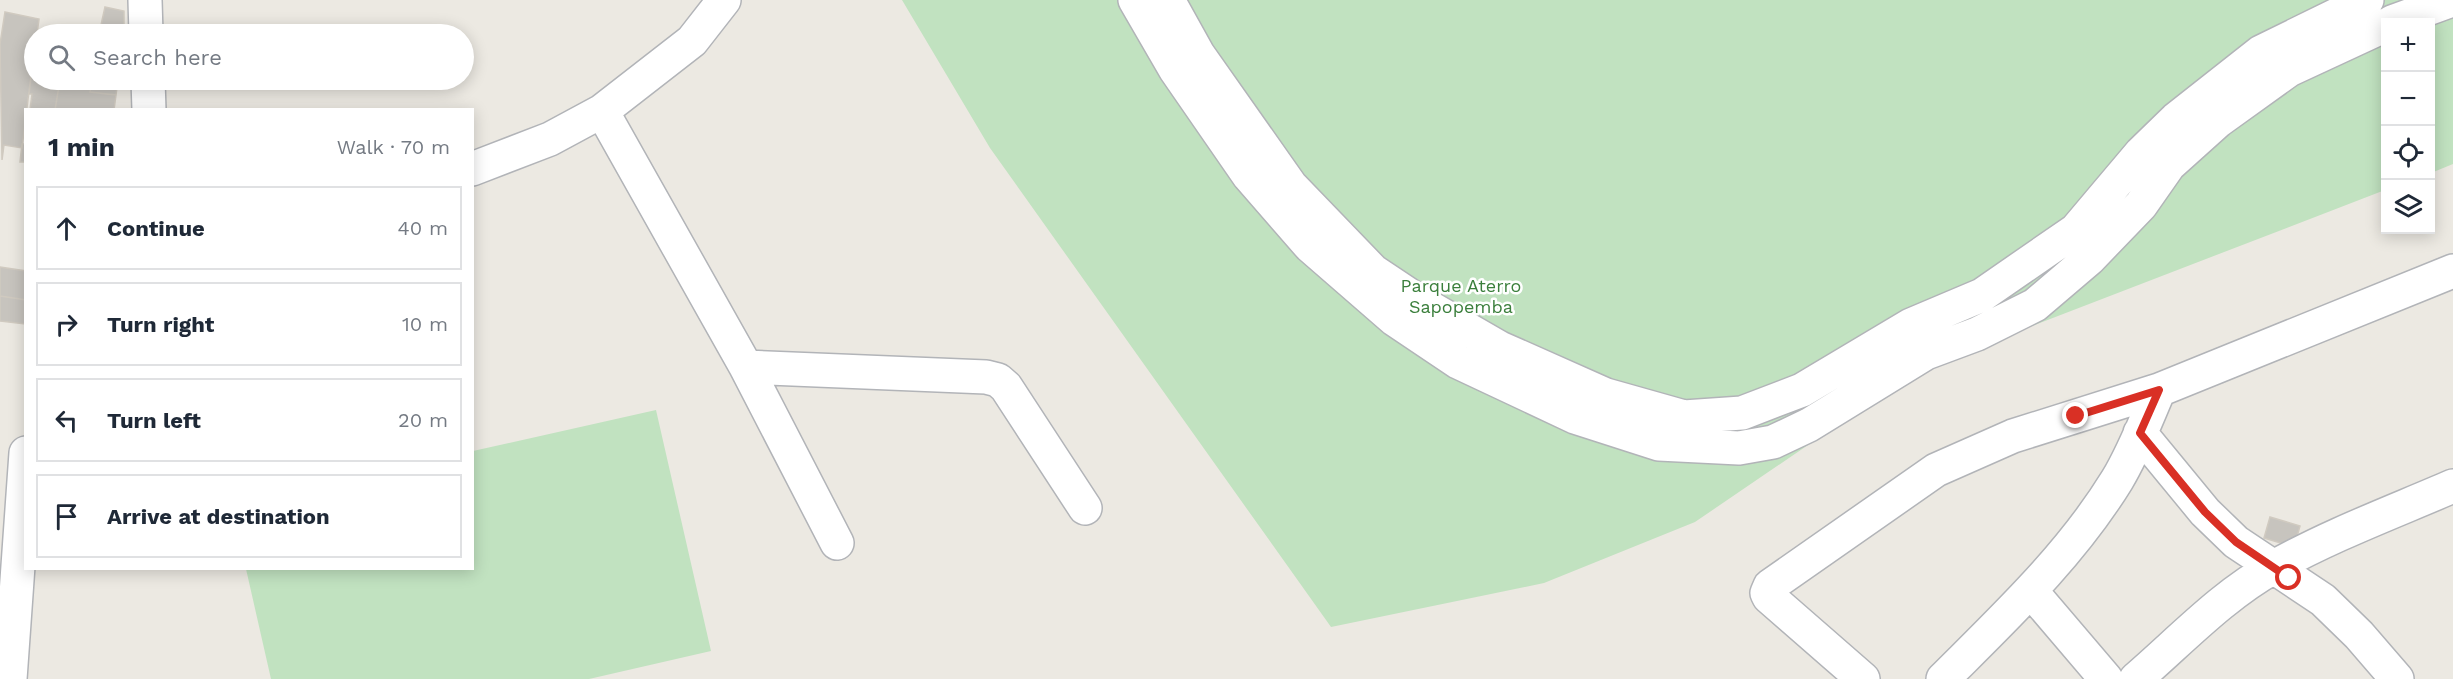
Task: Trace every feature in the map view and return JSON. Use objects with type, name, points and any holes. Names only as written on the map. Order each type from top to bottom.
[{"type":"street","points":[[145,0],[146,24]]},
{"type":"street","points":[[474,168],[550,139],[602,111],[692,40],[724,0]]},
{"type":"street","points":[[1135,0],[1175,69],[1249,176],[1310,246],[1394,319],[1458,362],[1575,417],[1659,444],[1738,448],[1773,442],[1809,425],[1926,353],[1977,334],[2035,305],[2089,259],[2141,205],[2169,165],[2218,121],[2289,70],[2381,27]]},
{"type":"street","points":[[1167,0],[1198,54],[1291,186],[1373,271],[1415,299],[1500,348],[1606,396],[1684,417],[1742,413],[1802,390],[1911,325],[1982,295],[2076,230],[2141,153],[2176,119],[2261,52],[2367,0]]},
{"type":"street","points":[[2403,18],[2452,0]]},
{"type":"street","points":[[148,90],[149,108]]},
{"type":"street","points":[[602,111],[746,367],[837,543]]},
{"type":"street","points":[[1863,679],[1769,597],[1767,593],[1770,586],[1936,470],[2013,436],[2159,390],[2453,271]]},
{"type":"street","points":[[746,367],[986,376],[998,380],[1006,387],[1085,508]]},
{"type":"street","points":[[1943,679],[2031,591],[2092,517],[2118,480],[2159,390]]},
{"type":"street","points":[[2140,433],[2205,512],[2236,542],[2323,600],[2359,635],[2397,679]]},
{"type":"street","points":[[10,679],[24,481]]},
{"type":"street","points":[[2136,679],[2234,594],[2273,567],[2337,536],[2453,486]]},
{"type":"street","points":[[2031,591],[2106,679]]},
{"type":"green space","name":"Parque Aterro Sapopemba","points":[[902,0],[2453,0],[2453,164],[2435,171],[2435,18],[2381,18],[2381,192],[1918,370],[1695,522],[1544,583],[1331,627],[990,148]]},
{"type":"green space","points":[[656,410],[711,651],[589,679],[271,679],[246,570],[474,570],[474,451]]},
{"type":"building","points":[[105,7],[124,11],[124,24],[101,24]]},
{"type":"building","points":[[5,12],[39,19],[38,24],[24,24],[24,90],[29,90],[27,108],[24,108],[22,148],[4,145],[2,160],[0,44]]},
{"type":"building","points":[[29,90],[58,90],[55,108],[30,108],[32,94],[29,94]]},
{"type":"building","points":[[58,90],[90,90],[90,92],[116,95],[114,108],[55,108]]},
{"type":"building","points":[[90,90],[117,90],[116,95],[90,92]]},
{"type":"building","points":[[22,144],[24,144],[24,162],[20,162]]},
{"type":"building","points":[[0,267],[24,271],[24,300],[0,296]]},
{"type":"building","points":[[0,296],[24,300],[24,324],[0,321]]},
{"type":"building","points":[[2270,517],[2300,526],[2294,547],[2264,538]]},
{"type":"route","points":[[2076,416],[2159,390],[2140,433],[2205,512],[2236,542],[2289,578]]}]
